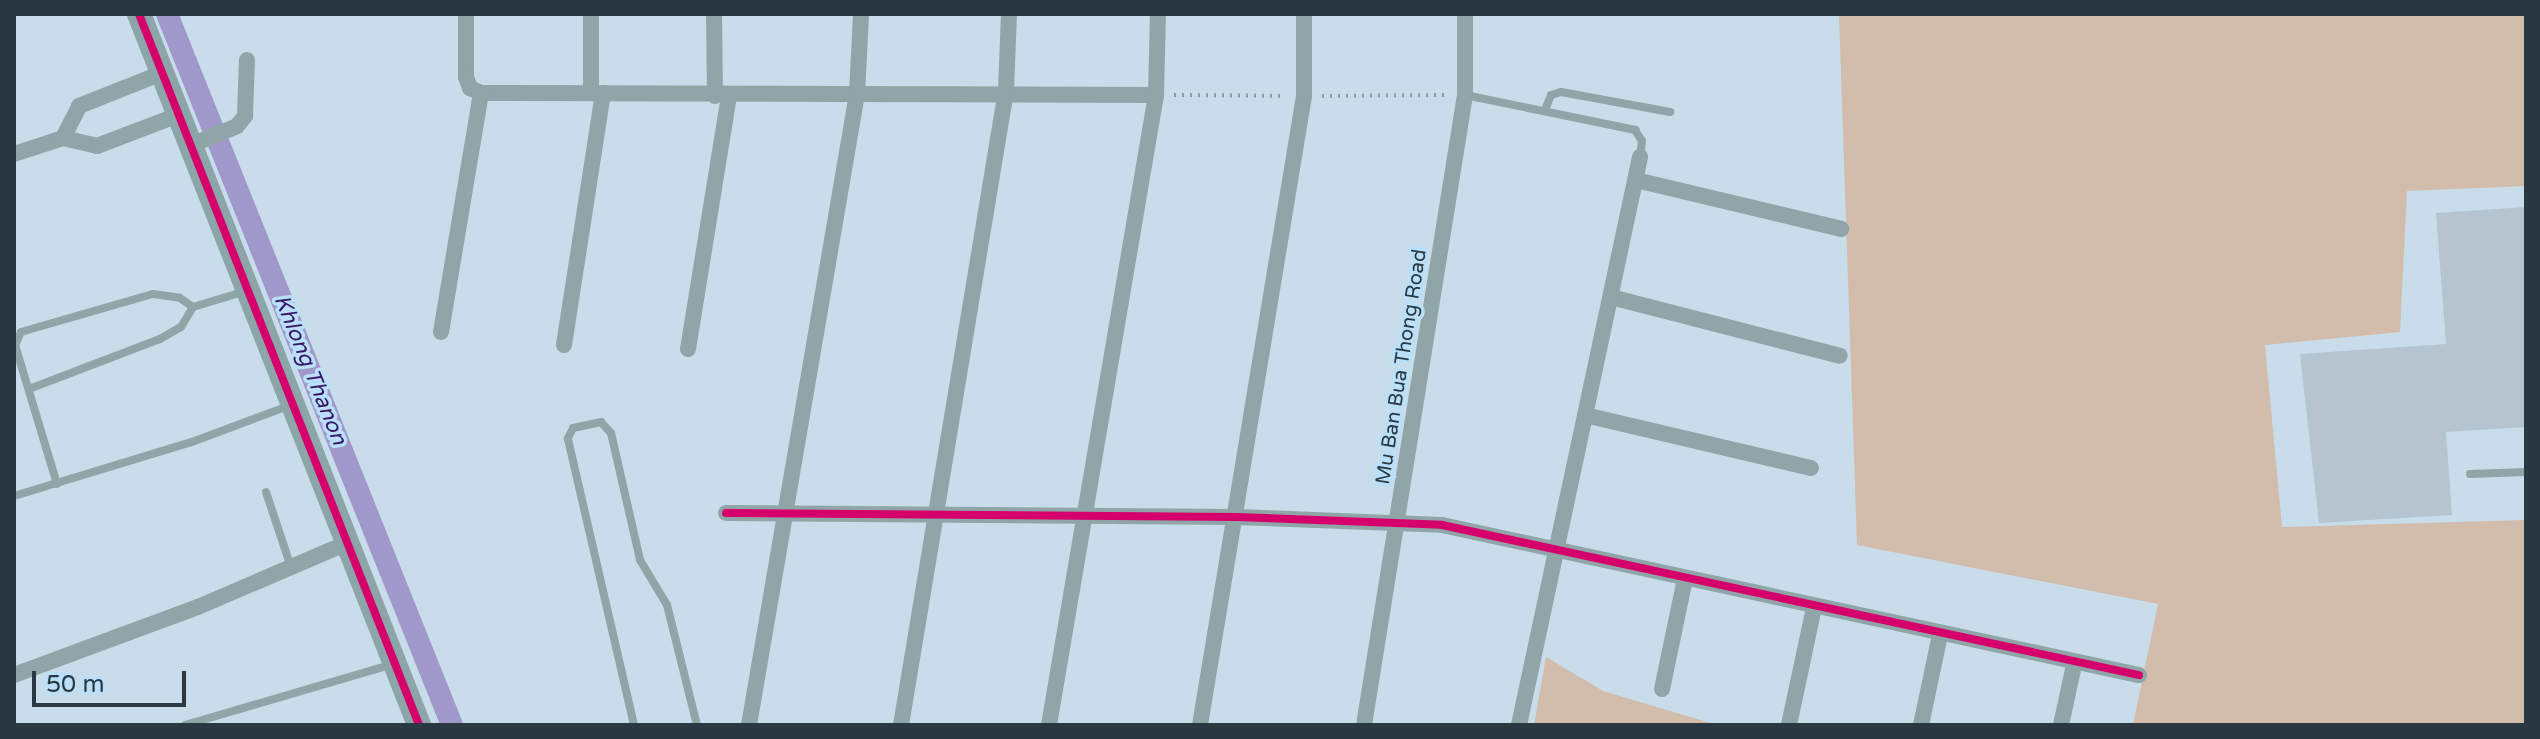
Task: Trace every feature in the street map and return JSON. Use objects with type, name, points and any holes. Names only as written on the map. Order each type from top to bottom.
[{"type":"street","points":[[139,14],[178,115],[199,142],[247,291],[419,725]]},
{"type":"street","points":[[466,14],[466,77],[470,88],[481,93],[597,92],[722,96],[1006,91],[1156,95]]},
{"type":"street","points":[[564,345],[597,92],[591,14]]},
{"type":"street","points":[[688,349],[722,96],[714,14]]},
{"type":"street","points":[[749,725],[857,94],[861,14]]},
{"type":"street","points":[[901,725],[931,518],[1006,91],[1009,14]]},
{"type":"street","points":[[1049,725],[1156,95],[1158,14]]},
{"type":"street","points":[[1200,725],[1237,517],[1304,96],[1304,14]]},
{"type":"street","name":"Mu Ban Bua Thong Road","points":[[1364,725],[1465,95],[1465,14]]},
{"type":"street","points":[[199,142],[237,126],[247,105],[247,60]]},
{"type":"street","points":[[63,138],[79,106],[162,73]]},
{"type":"street","points":[[441,332],[481,93]]},
{"type":"street","points":[[14,154],[63,138],[97,146],[178,115]]},
{"type":"street","points":[[1519,725],[1640,157]]},
{"type":"street","points":[[1636,180],[1841,229]]},
{"type":"street","points":[[1611,297],[1840,356]]},
{"type":"street","points":[[1585,415],[1811,468]]},
{"type":"street","points":[[726,513],[931,518],[1085,515],[1237,517],[1442,525],[2074,665],[2139,675]]},
{"type":"street","points":[[14,675],[97,647],[347,543]]},
{"type":"street","points":[[1662,689],[1685,579]]},
{"type":"street","points":[[1789,725],[1814,607]]},
{"type":"street","points":[[1921,725],[1940,635]]},
{"type":"street","points":[[2061,725],[2074,665]]},
{"type":"lane","points":[[1545,110],[1551,95],[1561,92],[1670,112]]},
{"type":"lane","points":[[1465,95],[1635,130],[1642,141],[1640,157]]},
{"type":"lane","points":[[29,389],[160,339],[181,327],[193,307],[247,291]]},
{"type":"lane","points":[[57,484],[15,345],[28,327],[153,294],[180,298],[193,307]]},
{"type":"lane","points":[[14,496],[292,405]]},
{"type":"lane","points":[[634,725],[568,438],[573,428],[601,422],[611,433],[640,560],[667,605],[697,725]]},
{"type":"lane","points":[[2470,474],[2526,472]]},
{"type":"lane","points":[[266,492],[291,567]]},
{"type":"lane","points":[[185,725],[395,664]]},
{"type":"shaded area","points":[[1839,14],[2526,14],[2526,186],[2407,191],[2400,332],[2265,345],[2282,527],[2526,520],[2526,725],[2133,725],[2158,604],[1857,545]]},
{"type":"shaded area","points":[[1546,657],[1603,691],[1717,725],[1534,725]]},
{"type":"building","points":[[2526,207],[2526,427],[2446,432],[2452,515],[2319,523],[2300,354],[2446,344],[2436,213]]},
{"type":"waterway","name":"Khlong Thanon","points":[[167,14],[452,725]]},
{"type":"cycle path","points":[[139,14],[419,725]]},
{"type":"cycle path","points":[[726,513],[1237,517],[1442,525],[2139,675]]}]
